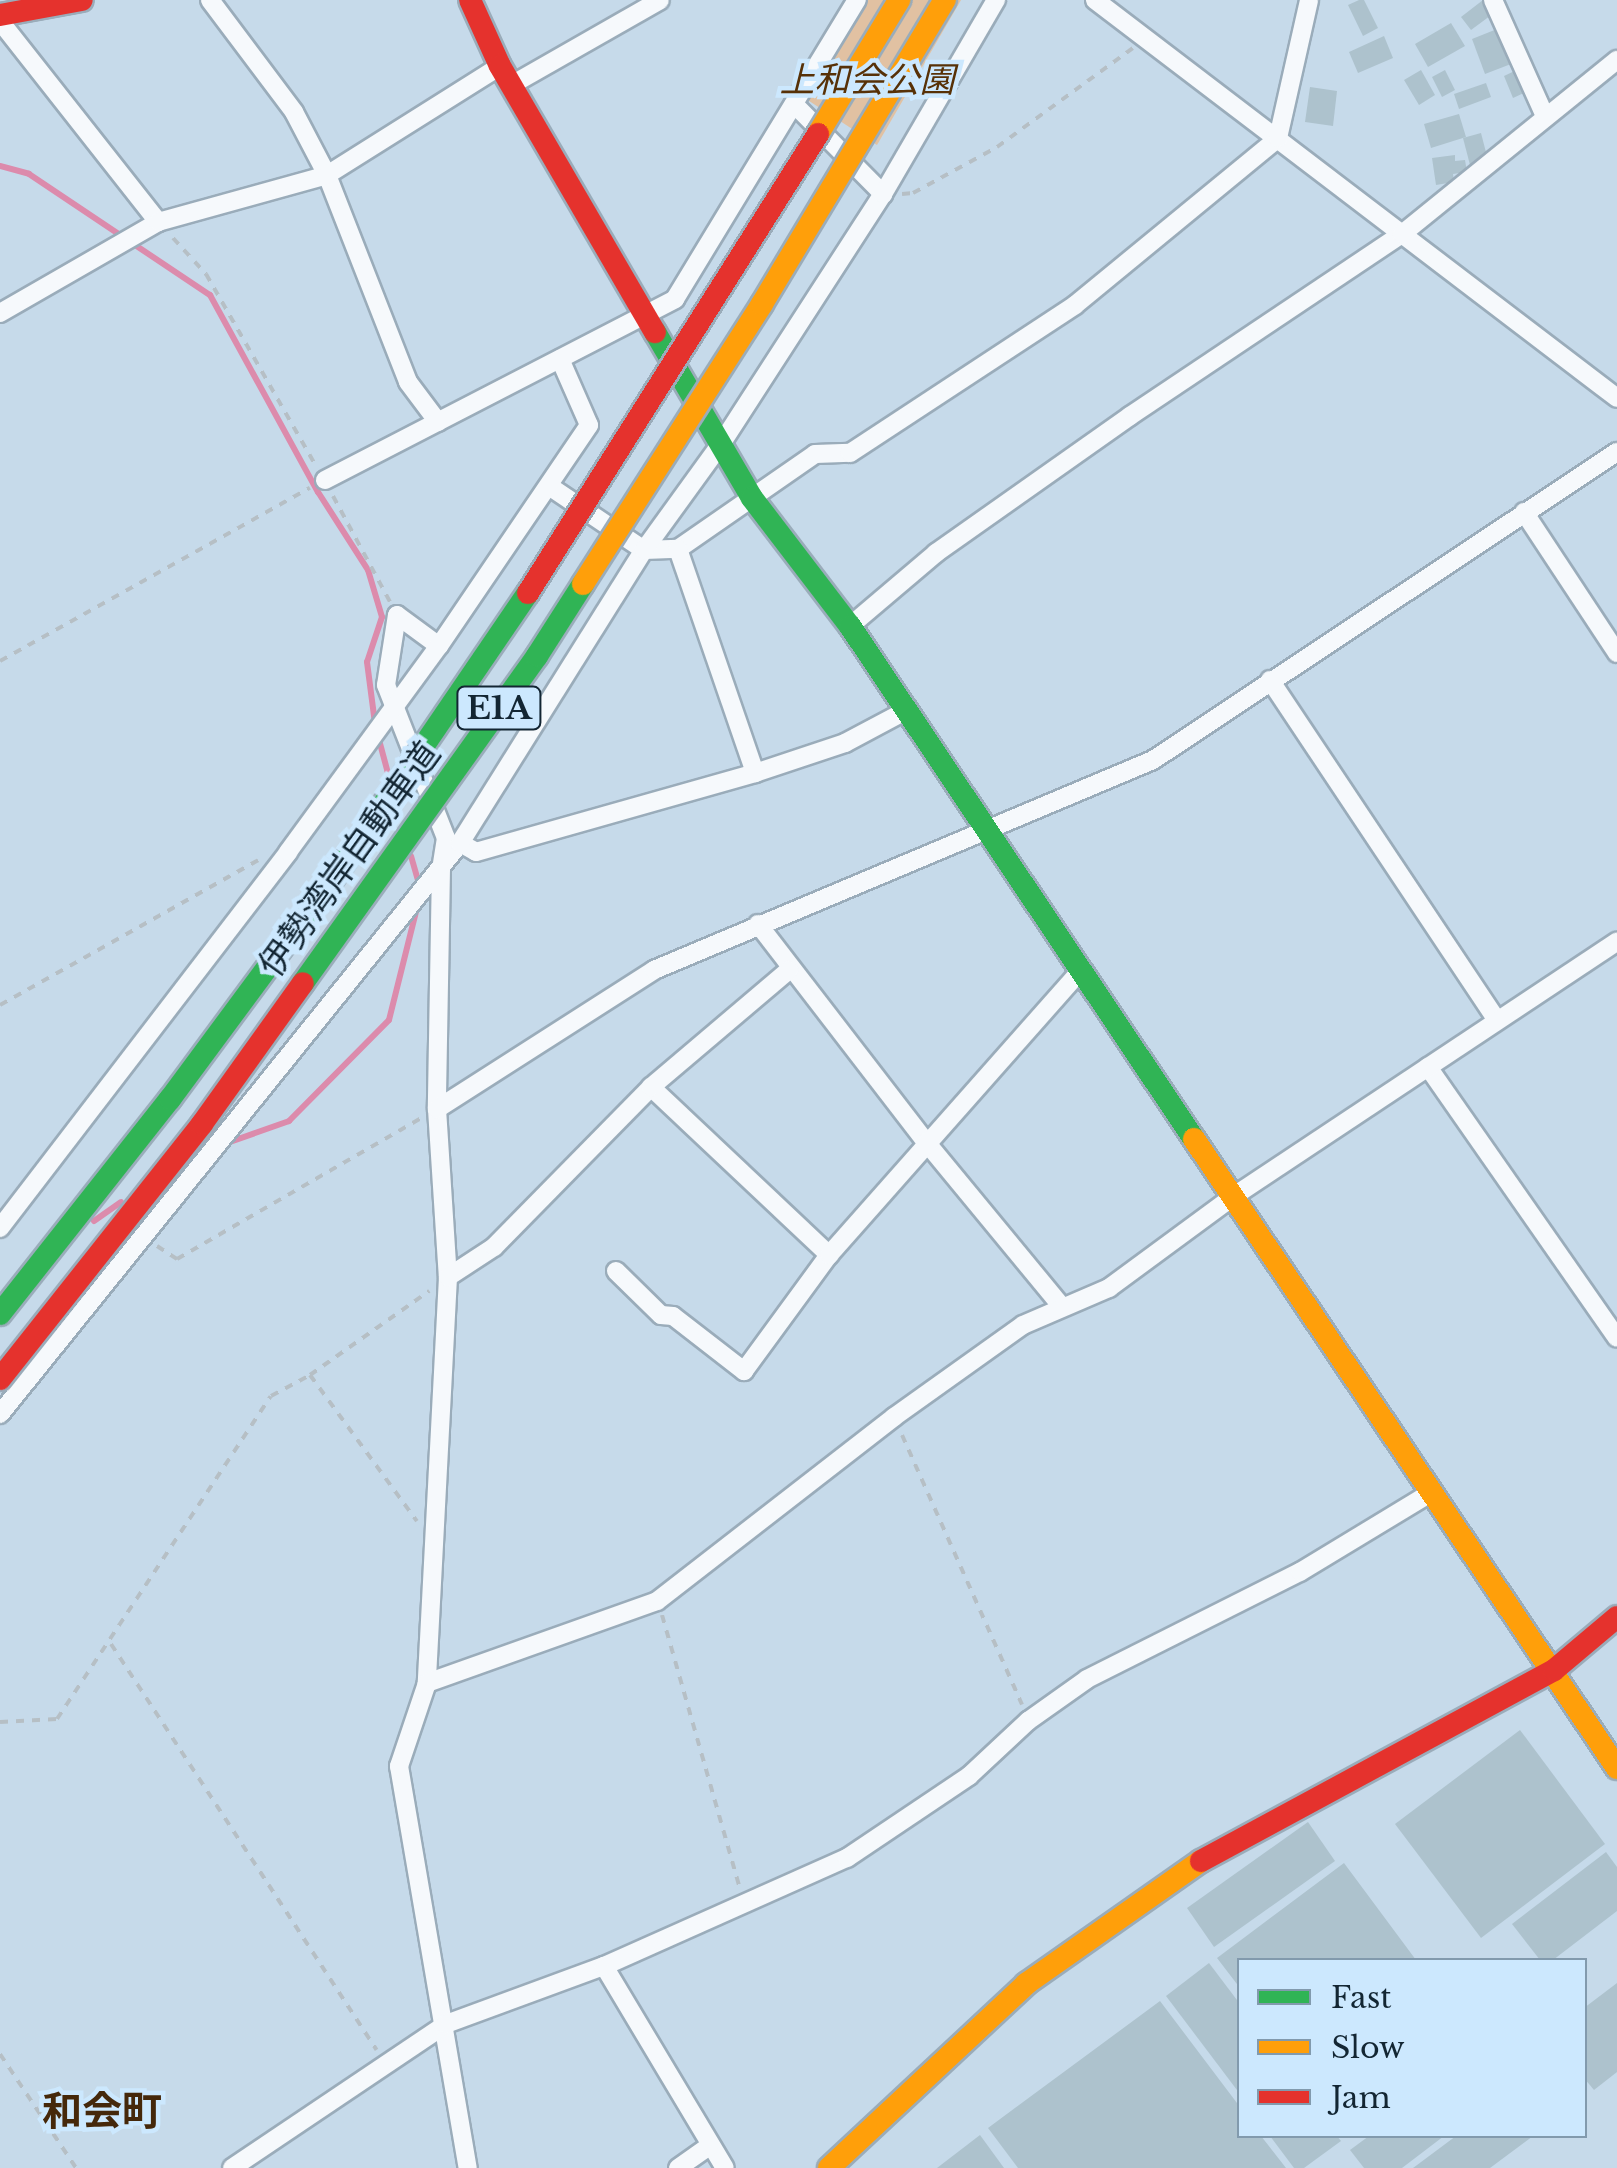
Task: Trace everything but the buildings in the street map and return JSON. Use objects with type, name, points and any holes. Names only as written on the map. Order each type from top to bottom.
[{"type":"main road","points":[[0,18],[82,0]]},
{"type":"main road","points":[[470,0],[507,75],[723,441],[752,498],[850,626],[1617,1768]]},
{"type":"main road","name":"伊勢湾岸自動車道","points":[[0,1314],[170,1098],[330,883],[501,634],[727,284],[900,0]]},
{"type":"main road","name":"伊勢湾岸自動車道","points":[[0,1379],[202,1124],[537,656],[752,320],[944,0]]},
{"type":"main road","points":[[828,2168],[1026,1984],[1220,1847],[1554,1670],[1617,1617]]},
{"type":"street","points":[[210,0],[294,112],[327,175],[408,382],[438,422]]},
{"type":"street","points":[[0,312],[158,222],[327,175],[507,75],[660,0]]},
{"type":"street","points":[[325,480],[675,299],[857,0]]},
{"type":"street","points":[[0,1414],[460,843],[644,550],[723,441],[883,194],[996,0]]},
{"type":"street","points":[[1095,0],[1617,398]]},
{"type":"street","points":[[549,486],[644,550],[678,550],[815,454],[850,454],[1075,304],[1278,138],[1309,0]]},
{"type":"street","points":[[1493,0],[1545,116]]},
{"type":"street","points":[[0,18],[158,222]]},
{"type":"street","points":[[850,626],[936,553],[1130,416],[1402,234],[1617,60]]},
{"type":"street","points":[[794,104],[883,194]]},
{"type":"street","points":[[0,1228],[288,852],[439,646],[590,425],[560,359]]},
{"type":"street","points":[[437,1109],[654,970],[984,827],[1152,760],[1617,452]]},
{"type":"street","points":[[1524,512],[1617,654]]},
{"type":"street","points":[[678,550],[754,773]]},
{"type":"street","points":[[439,646],[398,614],[386,686],[446,838],[441,868],[437,1109],[448,1277],[438,1549],[427,1683],[400,1766],[468,2168]]},
{"type":"street","points":[[1270,680],[1497,1020]]},
{"type":"street","points":[[460,843],[476,852],[754,773],[845,744],[907,710]]},
{"type":"street","points":[[758,924],[926,1142],[1062,1307]]},
{"type":"street","points":[[427,1683],[658,1601],[894,1417],[1023,1325],[1109,1288],[1234,1196],[1617,942]]},
{"type":"street","points":[[448,1277],[494,1246],[651,1087],[790,970]]},
{"type":"street","points":[[616,1271],[661,1315],[673,1316],[744,1371],[829,1255],[1081,970]]},
{"type":"street","points":[[1428,1067],[1617,1338]]},
{"type":"street","points":[[651,1087],[829,1255]]},
{"type":"street","points":[[232,2168],[446,2024],[604,1966],[847,1858],[969,1776],[1028,1720],[1087,1679],[1300,1572],[1432,1492]]},
{"type":"street","points":[[604,1966],[725,2168]]},
{"type":"street","points":[[678,2168],[709,2146]]},
{"type":"path","points":[[883,194],[914,193],[998,147],[1144,39]]},
{"type":"path","points":[[158,222],[206,274],[398,614]]},
{"type":"path","points":[[0,661],[325,480]]},
{"type":"path","points":[[0,1005],[284,845],[288,852]]},
{"type":"path","points":[[140,1236],[177,1259],[437,1109]]},
{"type":"path","points":[[0,1722],[57,1719],[271,1396],[310,1375],[448,1277]]},
{"type":"path","points":[[310,1375],[438,1549]]},
{"type":"path","points":[[894,1417],[1028,1720]]},
{"type":"path","points":[[658,1601],[744,1902]]},
{"type":"path","points":[[110,1644],[386,2064]]},
{"type":"path","points":[[0,2054],[76,2168]]},
{"type":"green space","name":"上和会公園","points":[[867,0],[961,0],[877,145],[806,99]]},
{"type":"waterway","points":[[0,166],[29,174],[210,295],[318,492],[368,570],[382,617],[367,662],[375,724]]},
{"type":"waterway","points":[[378,736],[389,777]]},
{"type":"waterway","points":[[411,856],[420,887]]},
{"type":"waterway","points":[[227,1143],[289,1121],[389,1020],[418,904]]},
{"type":"waterway","points":[[94,1221],[121,1202]]},
{"type":"traffic: fast","points":[[655,332],[752,498],[850,626],[1194,1139]]},
{"type":"traffic: fast","points":[[303,983],[537,656],[583,584]]},
{"type":"traffic: fast","points":[[0,1314],[170,1099],[330,883],[528,593]]},
{"type":"traffic: slow","points":[[818,134],[899,0]]},
{"type":"traffic: slow","points":[[583,584],[762,304],[945,0]]},
{"type":"traffic: slow","points":[[1194,1139],[1617,1768]]},
{"type":"traffic: slow","points":[[829,2168],[1026,1984],[1201,1861]]},
{"type":"traffic: jam","points":[[0,15],[82,0]]},
{"type":"traffic: jam","points":[[470,0],[500,66],[655,332]]},
{"type":"traffic: jam","points":[[528,593],[818,134]]},
{"type":"traffic: jam","points":[[0,1379],[202,1124],[303,983]]},
{"type":"traffic: jam","points":[[1201,1861],[1554,1670],[1617,1617]]},
{"type":"district","name":"和会町","points":[[102,2111]]}]
